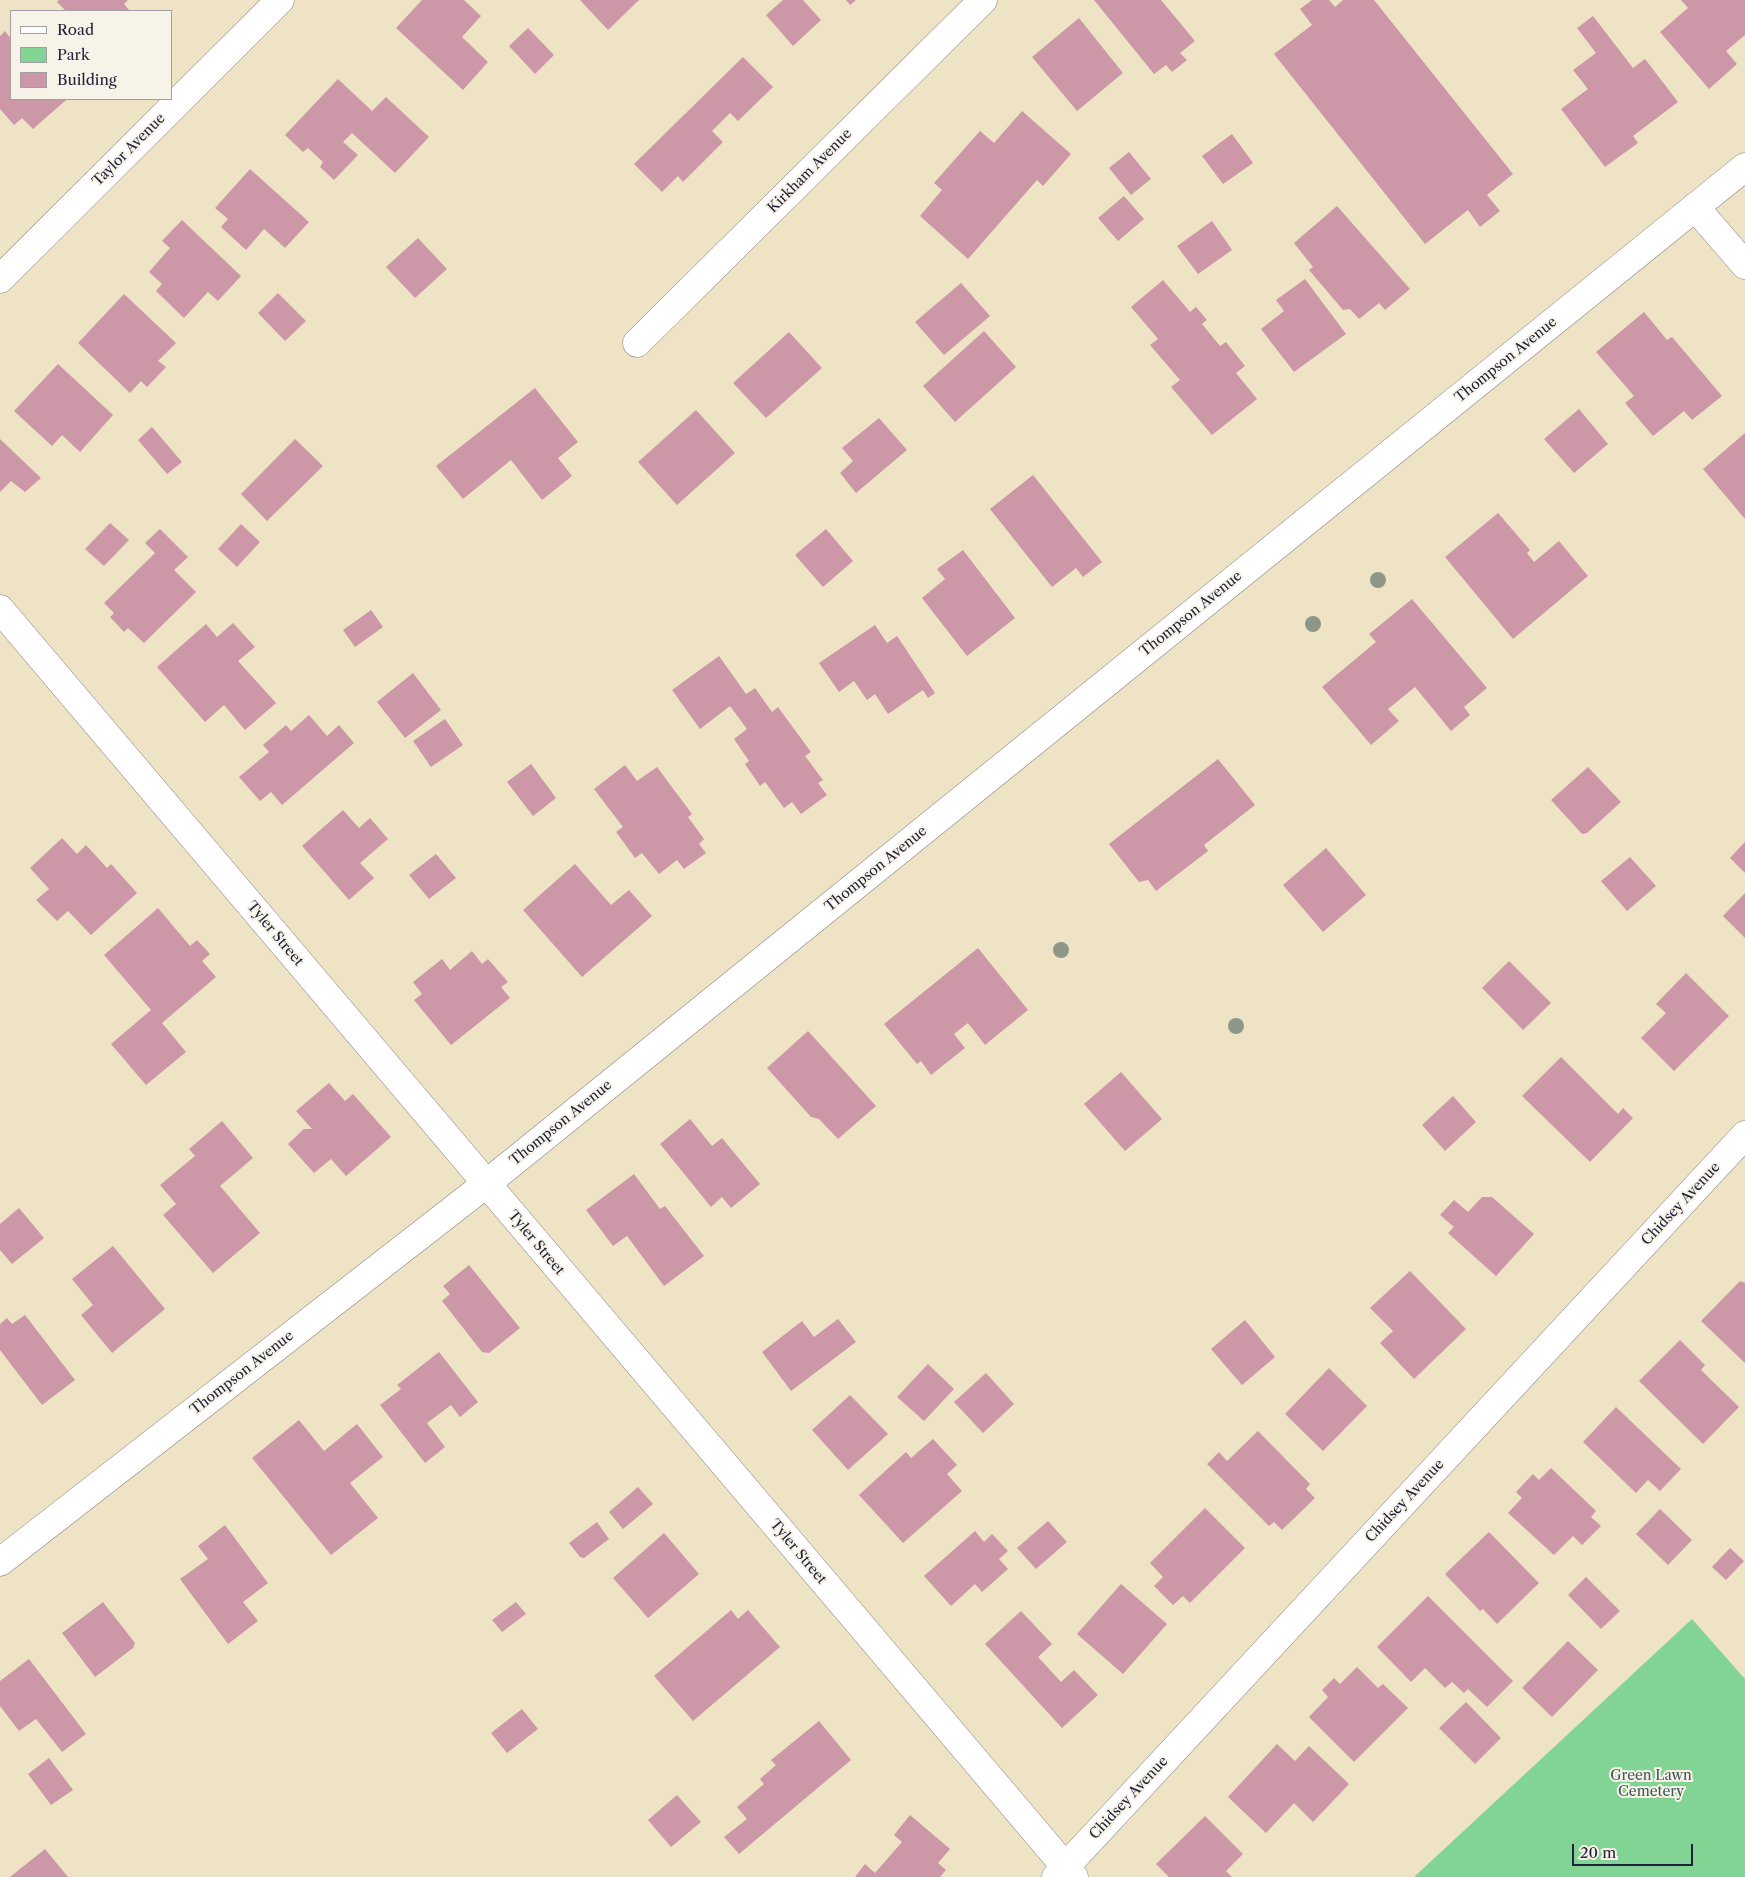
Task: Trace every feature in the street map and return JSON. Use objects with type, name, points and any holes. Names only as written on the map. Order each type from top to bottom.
[{"type":"street","name":"Taylor Avenue","points":[[0,280],[280,0]]},
{"type":"street","name":"Kirkham Avenue","points":[[637,343],[982,0]]},
{"type":"street","name":"Thompson Avenue","points":[[0,1562],[486,1184],[1745,167]]},
{"type":"street","points":[[1695,207],[1745,265]]},
{"type":"street","name":"Tyler Street","points":[[0,609],[1065,1874]]},
{"type":"street","name":"Chidsey Avenue","points":[[1065,1874],[1745,1135]]},
{"type":"green space","name":"Green Lawn Cemetery","points":[[1692,1619],[1745,1679],[1745,1877],[1414,1877]]},
{"type":"building","points":[[59,0],[128,0],[124,4],[129,10],[65,10],[57,2]]},
{"type":"building","points":[[422,0],[464,0],[481,16],[462,37],[488,62],[463,90],[396,28]]},
{"type":"building","points":[[580,0],[639,0],[608,30]]},
{"type":"building","points":[[783,0],[803,0],[821,20],[793,46],[766,15]]},
{"type":"building","points":[[846,0],[856,0],[850,5]]},
{"type":"building","points":[[1094,0],[1161,0],[1195,41],[1180,53],[1187,60],[1172,72],[1166,65],[1154,74]]},
{"type":"building","points":[[1312,0],[1329,0],[1335,7],[1343,0],[1374,0],[1513,174],[1487,195],[1500,211],[1480,227],[1468,210],[1425,244],[1274,54],[1312,25],[1300,9]]},
{"type":"building","points":[[1681,0],[1745,0],[1745,35],[1726,51],[1737,64],[1709,89],[1660,32],[1688,8]]},
{"type":"building","points":[[1593,16],[1633,68],[1645,59],[1678,102],[1633,136],[1638,143],[1605,167],[1561,109],[1588,89],[1573,70],[1596,53],[1577,28]]},
{"type":"building","points":[[1079,18],[1123,73],[1077,111],[1032,57]]},
{"type":"building","points":[[528,28],[554,55],[535,74],[509,46]]},
{"type":"building","points":[[5,31],[10,38],[10,100],[66,100],[33,129],[22,118],[14,125],[0,109],[0,36]]},
{"type":"building","points":[[743,57],[773,87],[738,121],[730,113],[712,131],[723,142],[683,182],[678,176],[662,192],[634,164]]},
{"type":"building","points":[[338,79],[372,111],[386,97],[429,137],[395,173],[352,133],[343,142],[358,155],[334,180],[320,167],[323,162],[308,148],[303,152],[285,135]]},
{"type":"building","points":[[1022,111],[1071,154],[1043,186],[1037,180],[968,259],[920,216],[942,190],[934,183],[980,131],[994,143]]},
{"type":"building","points":[[1232,134],[1253,163],[1223,184],[1202,156]]},
{"type":"building","points":[[1129,152],[1151,179],[1131,195],[1109,168]]},
{"type":"building","points":[[250,169],[309,222],[285,248],[264,229],[246,250],[221,227],[228,219],[215,208]]},
{"type":"building","points":[[1124,196],[1144,219],[1118,241],[1098,218]]},
{"type":"building","points":[[1337,206],[1410,289],[1385,310],[1379,303],[1359,319],[1350,309],[1343,310],[1309,270],[1313,267],[1294,243]]},
{"type":"building","points":[[182,220],[241,276],[218,301],[208,292],[184,318],[156,291],[162,284],[149,272],[170,248],[162,241]]},
{"type":"building","points":[[1212,221],[1232,250],[1198,274],[1177,246]]},
{"type":"building","points":[[418,238],[447,269],[415,298],[386,267]]},
{"type":"building","points":[[1305,279],[1346,334],[1294,372],[1261,329],[1284,311],[1276,300]]},
{"type":"building","points":[[1163,280],[1190,312],[1196,307],[1207,320],[1202,324],[1220,346],[1226,342],[1245,366],[1236,373],[1257,399],[1212,435],[1171,387],[1180,380],[1150,345],[1158,339],[1131,307]]},
{"type":"building","points":[[961,283],[990,316],[944,355],[915,322]]},
{"type":"building","points":[[278,293],[306,321],[285,341],[258,313]]},
{"type":"building","points":[[124,294],[176,343],[158,361],[166,367],[147,387],[141,381],[130,393],[78,343]]},
{"type":"building","points":[[1644,312],[1667,340],[1672,337],[1722,396],[1692,420],[1684,411],[1653,436],[1625,403],[1634,396],[1596,352]]},
{"type":"building","points":[[984,331],[1016,367],[955,422],[923,386]]},
{"type":"building","points":[[789,332],[822,368],[766,418],[733,383]]},
{"type":"building","points":[[58,364],[113,415],[80,452],[62,435],[52,446],[14,411]]},
{"type":"building","points":[[535,388],[578,442],[558,458],[572,476],[542,500],[511,460],[463,499],[436,466]]},
{"type":"building","points":[[1579,409],[1608,444],[1574,473],[1544,439]]},
{"type":"building","points":[[696,410],[735,453],[677,505],[638,462]]},
{"type":"building","points":[[879,418],[907,450],[856,493],[840,473],[853,461],[842,448]]},
{"type":"building","points":[[152,427],[182,462],[167,474],[138,440]]},
{"type":"building","points":[[1745,433],[1745,519],[1703,469]]},
{"type":"building","points":[[0,439],[41,478],[25,492],[11,481],[0,492]]},
{"type":"building","points":[[295,439],[323,466],[267,521],[241,494]]},
{"type":"building","points":[[1033,475],[1102,562],[1083,577],[1076,568],[1052,587],[990,509]]},
{"type":"building","points":[[1498,513],[1530,550],[1527,553],[1534,562],[1559,541],[1588,576],[1513,639],[1445,557]]},
{"type":"building","points":[[110,523],[129,540],[104,566],[85,549]]},
{"type":"building","points":[[241,524],[260,542],[237,567],[218,549]]},
{"type":"building","points":[[160,529],[188,557],[174,570],[196,592],[144,643],[128,628],[124,632],[110,617],[114,613],[104,603],[155,553],[145,543]]},
{"type":"building","points":[[826,529],[853,561],[823,587],[795,555]]},
{"type":"building","points":[[963,550],[1015,618],[967,656],[922,598],[945,579],[937,569]]},
{"type":"building","points":[[1412,599],[1487,688],[1464,707],[1470,715],[1451,731],[1415,687],[1388,709],[1399,721],[1371,745],[1322,687],[1376,642],[1369,634]]},
{"type":"building","points":[[371,610],[383,627],[355,647],[343,630]]},
{"type":"building","points":[[233,623],[255,647],[238,661],[276,703],[245,730],[224,705],[205,722],[157,667],[206,624],[217,637]]},
{"type":"building","points":[[875,625],[887,643],[897,636],[935,693],[928,698],[923,690],[888,714],[875,694],[867,700],[854,681],[839,692],[819,663]]},
{"type":"building","points":[[719,656],[746,694],[755,688],[772,712],[778,707],[811,752],[805,756],[823,780],[818,783],[827,795],[801,814],[792,802],[784,808],[765,782],[760,786],[745,764],[749,761],[734,739],[747,729],[730,706],[700,729],[672,690]]},
{"type":"building","points":[[413,673],[441,710],[405,738],[377,702]]},
{"type":"building","points":[[309,715],[327,736],[339,725],[354,743],[282,805],[271,792],[260,801],[239,777],[269,752],[263,745],[286,725],[291,731]]},
{"type":"building","points":[[445,719],[463,745],[431,767],[413,741]]},
{"type":"building","points":[[1218,759],[1255,805],[1204,845],[1208,851],[1156,891],[1148,880],[1139,882],[1109,844]]},
{"type":"building","points":[[531,764],[556,798],[533,816],[507,782]]},
{"type":"building","points":[[625,765],[637,781],[657,767],[692,814],[688,817],[704,839],[699,844],[706,853],[684,869],[677,860],[659,874],[642,853],[635,858],[616,832],[623,827],[594,789]]},
{"type":"building","points":[[1588,767],[1621,802],[1587,833],[1582,834],[1551,800]]},
{"type":"building","points":[[343,810],[359,828],[370,818],[388,839],[360,863],[374,878],[349,900],[302,846]]},
{"type":"building","points":[[62,838],[77,854],[86,845],[107,868],[111,864],[137,893],[91,935],[68,911],[57,921],[36,900],[49,889],[30,868]]},
{"type":"building","points":[[1745,842],[1745,873],[1730,858]]},
{"type":"building","points":[[1326,848],[1366,895],[1323,932],[1283,885]]},
{"type":"building","points":[[436,854],[456,878],[429,899],[409,875]]},
{"type":"building","points":[[1630,857],[1656,886],[1627,911],[1601,881]]},
{"type":"building","points":[[575,864],[611,905],[629,890],[652,916],[582,977],[523,910]]},
{"type":"building","points":[[1745,893],[1745,938],[1723,916]]},
{"type":"building","points":[[158,908],[190,946],[197,940],[210,954],[202,961],[216,977],[162,1023],[186,1052],[146,1085],[111,1044],[151,1010],[104,955]]},
{"type":"building","points":[[978,948],[1028,1010],[985,1045],[968,1023],[954,1034],[965,1048],[931,1075],[921,1061],[917,1064],[884,1024]]},
{"type":"building","points":[[472,951],[482,964],[488,959],[508,982],[501,987],[510,998],[451,1045],[414,1000],[422,994],[413,982],[442,959],[450,970]]},
{"type":"building","points":[[1509,961],[1551,1003],[1523,1030],[1482,988]]},
{"type":"building","points":[[1686,973],[1729,1016],[1674,1071],[1641,1038],[1666,1013],[1656,1004]]},
{"type":"building","points":[[808,1031],[876,1106],[838,1139],[819,1119],[811,1117],[767,1068]]},
{"type":"building","points":[[1561,1057],[1618,1114],[1623,1108],[1633,1118],[1590,1162],[1522,1096]]},
{"type":"building","points":[[1121,1072],[1162,1119],[1125,1151],[1084,1104]]},
{"type":"building","points":[[329,1083],[345,1101],[353,1094],[391,1137],[346,1176],[331,1159],[314,1173],[288,1144],[304,1129],[312,1129],[296,1111]]},
{"type":"building","points":[[1453,1096],[1476,1122],[1445,1151],[1422,1125]]},
{"type":"building","points":[[690,1119],[712,1146],[722,1138],[760,1184],[731,1208],[722,1197],[711,1207],[660,1144]]},
{"type":"building","points":[[222,1121],[253,1158],[220,1186],[260,1233],[213,1273],[163,1215],[176,1204],[160,1185],[195,1156],[189,1149]]},
{"type":"building","points":[[634,1174],[660,1209],[665,1206],[704,1256],[664,1286],[627,1236],[613,1246],[586,1210]]},
{"type":"building","points":[[1482,1197],[1492,1197],[1534,1234],[1496,1276],[1448,1233],[1454,1227],[1440,1215],[1454,1200],[1468,1212]]},
{"type":"building","points":[[19,1208],[44,1238],[12,1264],[0,1250],[0,1224]]},
{"type":"building","points":[[113,1246],[165,1309],[112,1353],[81,1315],[93,1305],[72,1279]]},
{"type":"building","points":[[469,1265],[520,1328],[489,1353],[482,1352],[442,1301],[450,1294],[443,1286]]},
{"type":"building","points":[[1410,1271],[1466,1329],[1414,1379],[1380,1343],[1393,1331],[1370,1308]]},
{"type":"building","points":[[1740,1281],[1745,1283],[1745,1363],[1701,1321]]},
{"type":"building","points":[[25,1315],[75,1380],[42,1405],[0,1350],[0,1324],[7,1318],[12,1324]]},
{"type":"building","points":[[838,1319],[856,1342],[791,1391],[762,1352],[802,1321],[814,1337]]},
{"type":"building","points":[[1245,1320],[1275,1357],[1242,1385],[1211,1349]]},
{"type":"building","points":[[1680,1340],[1705,1365],[1701,1370],[1739,1407],[1703,1444],[1639,1381]]},
{"type":"building","points":[[439,1352],[478,1402],[460,1417],[451,1405],[427,1423],[445,1447],[425,1463],[380,1405],[401,1389],[397,1385]]},
{"type":"building","points":[[928,1364],[954,1389],[924,1421],[897,1397]]},
{"type":"building","points":[[1329,1368],[1367,1406],[1323,1451],[1285,1414]]},
{"type":"building","points":[[986,1373],[1014,1404],[983,1433],[954,1402]]},
{"type":"building","points":[[850,1395],[888,1434],[848,1470],[812,1430]]},
{"type":"building","points":[[1616,1407],[1681,1469],[1660,1491],[1648,1480],[1636,1493],[1583,1442]]},
{"type":"building","points":[[299,1420],[324,1451],[357,1424],[383,1457],[350,1483],[378,1518],[331,1555],[252,1458]]},
{"type":"building","points":[[1258,1431],[1310,1484],[1306,1489],[1315,1498],[1282,1530],[1274,1522],[1269,1526],[1207,1464],[1219,1452],[1227,1461]]},
{"type":"building","points":[[933,1439],[957,1465],[947,1474],[962,1491],[903,1543],[859,1495],[906,1452],[911,1458]]},
{"type":"building","points":[[1551,1468],[1596,1511],[1591,1517],[1601,1526],[1582,1545],[1573,1536],[1554,1555],[1508,1513],[1522,1498],[1516,1492],[1533,1474],[1539,1480]]},
{"type":"building","points":[[638,1487],[653,1504],[623,1529],[609,1512]]},
{"type":"building","points":[[1205,1508],[1245,1548],[1190,1603],[1183,1596],[1173,1605],[1154,1586],[1163,1577],[1150,1563]]},
{"type":"building","points":[[1660,1509],[1692,1540],[1668,1565],[1636,1534]]},
{"type":"building","points":[[1048,1521],[1067,1542],[1036,1569],[1017,1548]]},
{"type":"building","points":[[597,1522],[609,1539],[584,1558],[580,1557],[569,1543]]},
{"type":"building","points":[[225,1525],[268,1583],[243,1602],[258,1621],[228,1644],[180,1579],[208,1559],[198,1546]]},
{"type":"building","points":[[975,1531],[984,1542],[992,1534],[1008,1551],[999,1559],[1008,1569],[982,1592],[975,1584],[951,1606],[924,1576]]},
{"type":"building","points":[[1489,1532],[1539,1583],[1497,1624],[1483,1609],[1480,1611],[1445,1574]]},
{"type":"building","points":[[664,1533],[699,1574],[648,1618],[613,1578]]},
{"type":"building","points":[[1730,1548],[1744,1561],[1726,1580],[1712,1567]]},
{"type":"building","points":[[1586,1577],[1620,1611],[1601,1629],[1568,1595]]},
{"type":"building","points":[[1121,1584],[1167,1624],[1123,1674],[1077,1634]]},
{"type":"building","points":[[1428,1596],[1513,1681],[1487,1707],[1468,1689],[1464,1693],[1452,1682],[1445,1688],[1425,1668],[1411,1682],[1377,1647]]},
{"type":"building","points":[[103,1602],[135,1643],[133,1648],[95,1677],[62,1633]]},
{"type":"building","points":[[516,1602],[526,1614],[502,1632],[492,1620]]},
{"type":"building","points":[[731,1610],[738,1619],[748,1610],[780,1647],[693,1721],[654,1676]]},
{"type":"building","points":[[1021,1611],[1052,1644],[1038,1657],[1061,1682],[1074,1670],[1098,1695],[1062,1728],[985,1644]]},
{"type":"building","points":[[1568,1641],[1598,1670],[1552,1717],[1522,1688]]},
{"type":"building","points":[[29,1659],[86,1734],[62,1752],[36,1719],[19,1731],[0,1706],[0,1681]]},
{"type":"building","points":[[1357,1667],[1378,1688],[1383,1684],[1408,1708],[1354,1762],[1309,1717],[1328,1697],[1322,1690],[1334,1678],[1340,1684]]},
{"type":"building","points":[[1466,1702],[1501,1738],[1475,1764],[1439,1728]]},
{"type":"building","points":[[522,1709],[538,1729],[507,1753],[491,1733]]},
{"type":"building","points":[[819,1721],[851,1760],[739,1854],[724,1837],[747,1819],[737,1807],[764,1784],[760,1779],[776,1765],[771,1760]]},
{"type":"building","points":[[1277,1744],[1295,1761],[1309,1746],[1349,1784],[1313,1822],[1294,1803],[1266,1833],[1228,1797]]},
{"type":"building","points":[[49,1758],[73,1790],[51,1805],[28,1774]]},
{"type":"building","points":[[677,1795],[701,1822],[671,1847],[648,1820]]},
{"type":"building","points":[[910,1815],[950,1849],[938,1863],[946,1870],[940,1877],[855,1877],[865,1864],[875,1873],[902,1842],[894,1835]]},
{"type":"building","points":[[1205,1816],[1243,1854],[1226,1871],[1232,1877],[1169,1877],[1156,1864]]},
{"type":"building","points":[[45,1849],[68,1877],[10,1877]]}]
